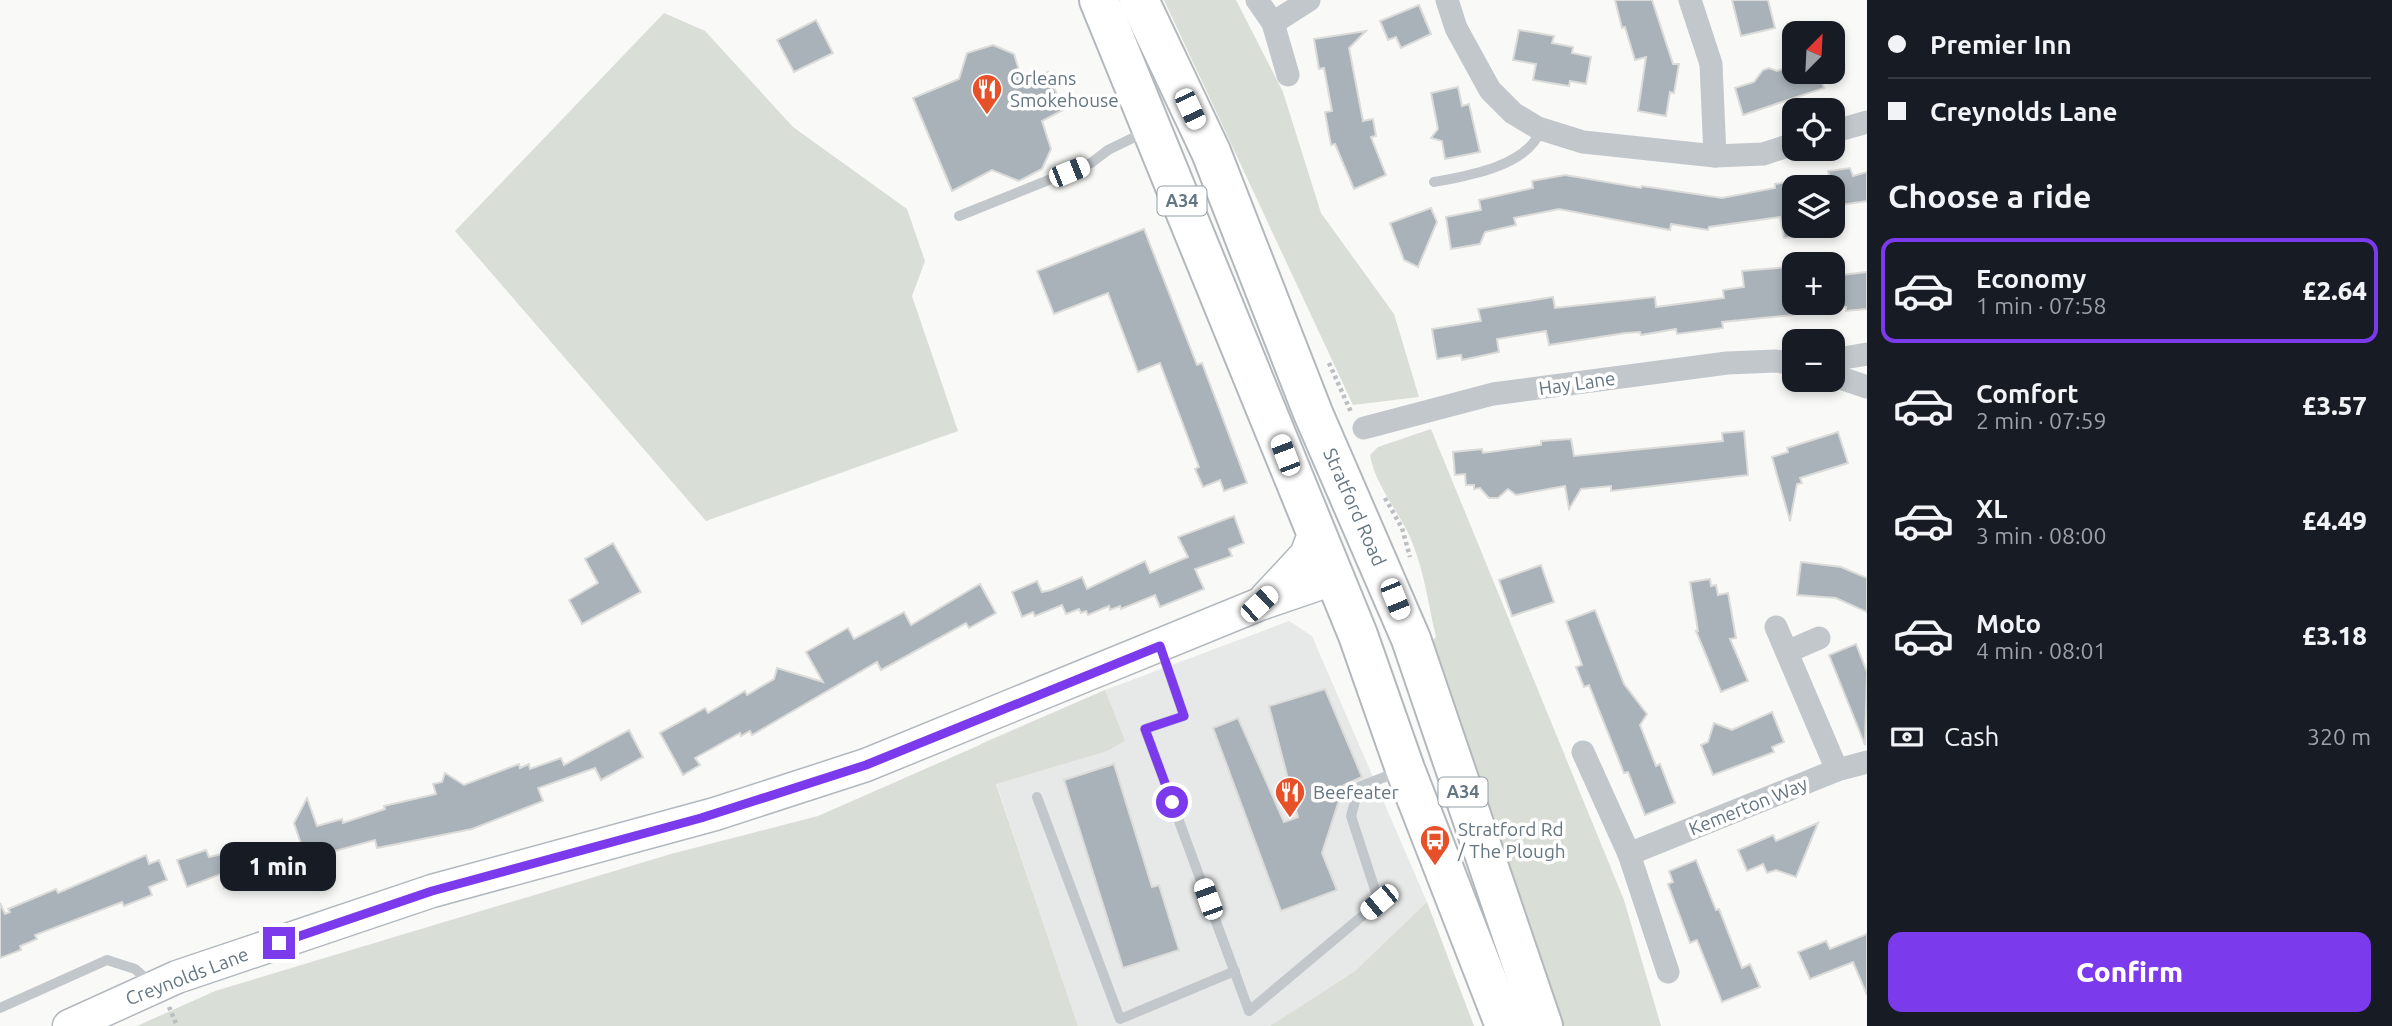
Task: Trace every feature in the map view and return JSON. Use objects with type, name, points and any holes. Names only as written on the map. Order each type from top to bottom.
[{"type":"highway","name":"Stratford Road","points":[[1099,0],[1315,532],[1356,569],[1411,639],[1543,1026]]},
{"type":"highway","name":"A34","points":[[1139,0],[1211,152],[1313,413],[1309,439],[1329,487],[1356,569]]},
{"type":"highway","name":"Stratford Road","points":[[1356,569],[1358,635],[1405,769],[1505,1026]]},
{"type":"street","points":[[1258,0],[1273,23],[1288,75]]},
{"type":"street","points":[[1273,23],[1309,0]]},
{"type":"street","points":[[1447,0],[1456,28],[1490,90],[1513,113],[1541,129],[1583,142],[1715,156],[1763,154],[1782,148]]},
{"type":"street","points":[[1690,0],[1711,64],[1715,156]]},
{"type":"street","points":[[1845,128],[1867,122]]},
{"type":"street","points":[[1845,358],[1867,354]]},
{"type":"street","name":"Hay Lane","points":[[1364,428],[1493,394],[1727,363],[1782,362]]},
{"type":"street","points":[[1845,379],[1867,387]]},
{"type":"street","name":"Creynolds Lane","points":[[1259,604],[1287,578],[1306,555],[1315,532]]},
{"type":"street","name":"Creynolds Lane","points":[[69,1026],[155,987],[432,891],[701,818],[866,765],[1259,604],[1356,569]]},
{"type":"street","points":[[1776,626],[1837,770]]},
{"type":"street","points":[[1787,652],[1819,638]]},
{"type":"street","points":[[1583,752],[1629,854],[1668,972]]},
{"type":"street","name":"Kemerton Way","points":[[1629,854],[1837,770],[1867,762]]},
{"type":"lane","points":[[959,216],[1091,163],[1108,150],[1152,128]]},
{"type":"lane","points":[[1434,182],[1488,170],[1507,161],[1534,143],[1541,129]]},
{"type":"lane","points":[[1160,646],[1184,716],[1145,729],[1250,1011],[1379,902],[1351,816],[1359,788],[1405,769]]},
{"type":"lane","points":[[1037,797],[1120,1019],[1235,971]]},
{"type":"lane","points":[[0,1008],[107,960],[135,969],[155,987]]},
{"type":"shaded area","points":[[1164,0],[1236,0],[1283,92],[1321,213],[1394,314],[1419,397],[1353,405]]},
{"type":"shaded area","points":[[664,13],[705,31],[793,127],[907,209],[925,261],[912,296],[958,431],[706,521],[455,231]]},
{"type":"shaded area","points":[[1431,429],[1624,900],[1661,1026],[1560,1026],[1428,645],[1436,637],[1418,558],[1409,535],[1378,479],[1370,455],[1378,447]]},
{"type":"shaded area","points":[[1289,621],[1312,636],[1427,902],[1355,971],[1270,1026],[1078,1026],[996,783],[980,744],[1105,690]]},
{"type":"shaded area","points":[[1105,690],[1125,741],[1107,751],[996,784],[1078,1026],[137,1026],[215,991],[671,854],[818,816]]},
{"type":"shaded area","points":[[1427,902],[1474,1026],[1270,1026],[1355,971]]},
{"type":"building","points":[[1615,0],[1652,0],[1673,64],[1679,64],[1674,93],[1670,92],[1666,116],[1638,111],[1646,57],[1635,60],[1625,27],[1622,28]]},
{"type":"building","points":[[1732,0],[1768,0],[1775,28],[1741,36]]},
{"type":"building","points":[[1419,5],[1431,34],[1401,48],[1396,37],[1388,40],[1380,21]]},
{"type":"building","points":[[816,20],[833,53],[794,72],[777,40]]},
{"type":"building","points":[[1519,30],[1554,36],[1552,43],[1573,47],[1572,53],[1591,57],[1586,84],[1570,81],[1569,86],[1533,80],[1536,64],[1513,60]]},
{"type":"building","points":[[1366,31],[1349,48],[1363,121],[1373,119],[1376,136],[1371,137],[1386,175],[1354,189],[1335,144],[1331,145],[1325,112],[1332,111],[1324,68],[1319,69],[1314,39]]},
{"type":"building","name":"Orleans Smokehouse","points":[[993,45],[1014,54],[1023,83],[1048,72],[1063,110],[1042,121],[1051,149],[1042,169],[1019,181],[992,170],[952,191],[913,98],[959,79],[967,53]]},
{"type":"building","points":[[1769,68],[1777,71],[1782,69],[1782,84],[1822,84],[1824,88],[1794,98],[1782,98],[1782,102],[1743,115],[1735,88],[1754,82],[1763,70]]},
{"type":"building","points":[[1458,87],[1462,106],[1469,104],[1480,152],[1445,159],[1442,141],[1431,138],[1438,129],[1431,93]]},
{"type":"building","points":[[1850,168],[1853,176],[1867,172],[1867,201],[1845,204],[1845,175],[1829,175],[1828,171]]},
{"type":"building","points":[[1565,175],[1722,198],[1775,188],[1775,184],[1782,183],[1782,228],[1780,217],[1709,227],[1708,230],[1671,224],[1670,230],[1559,209],[1514,218],[1516,225],[1485,232],[1480,244],[1451,249],[1446,217],[1481,210],[1479,200],[1533,188],[1532,181]]},
{"type":"building","points":[[1431,208],[1437,222],[1418,267],[1404,260],[1390,223]]},
{"type":"building","points":[[1144,229],[1197,365],[1202,363],[1247,483],[1224,491],[1220,480],[1203,487],[1195,469],[1199,467],[1160,363],[1138,372],[1108,293],[1054,314],[1037,271]]},
{"type":"building","points":[[1782,268],[1782,315],[1793,315],[1722,322],[1723,328],[1677,334],[1676,329],[1641,335],[1640,332],[1625,333],[1549,345],[1546,331],[1497,339],[1499,352],[1462,360],[1461,355],[1437,359],[1432,329],[1481,321],[1478,309],[1553,297],[1555,308],[1655,297],[1656,307],[1724,298],[1723,290],[1744,287],[1742,271]]},
{"type":"building","points":[[1867,272],[1867,309],[1846,311],[1845,275]]},
{"type":"building","points":[[1744,431],[1748,475],[1611,491],[1611,486],[1581,489],[1569,509],[1565,486],[1516,495],[1508,489],[1498,498],[1489,498],[1480,488],[1474,489],[1474,485],[1466,485],[1465,474],[1455,475],[1453,452],[1482,449],[1483,453],[1541,445],[1541,441],[1571,439],[1574,456],[1723,441],[1722,433]]},
{"type":"building","points":[[1838,432],[1848,463],[1800,478],[1802,483],[1797,484],[1790,521],[1772,457],[1788,452],[1787,448]]},
{"type":"building","points":[[1234,516],[1244,543],[1229,549],[1232,556],[1195,569],[1204,589],[1160,607],[1155,595],[1121,609],[1120,606],[1110,610],[1109,606],[1088,615],[1086,611],[1081,613],[1079,609],[1066,614],[1062,605],[1035,616],[1033,612],[1022,617],[1012,592],[1037,581],[1042,592],[1082,577],[1087,589],[1145,561],[1150,573],[1188,557],[1178,537]]},
{"type":"building","points":[[613,543],[641,592],[582,624],[569,600],[598,583],[585,559]]},
{"type":"building","points":[[1801,562],[1841,567],[1867,578],[1867,612],[1836,598],[1797,595]]},
{"type":"building","points":[[1541,565],[1554,602],[1512,616],[1499,580]]},
{"type":"building","points":[[1710,579],[1711,586],[1716,585],[1718,595],[1728,593],[1736,638],[1730,639],[1748,681],[1721,692],[1696,631],[1690,582]]},
{"type":"building","points":[[980,584],[996,613],[969,628],[966,623],[881,670],[877,662],[752,735],[750,731],[741,736],[740,733],[695,758],[700,765],[683,775],[660,733],[705,708],[708,713],[745,691],[747,695],[774,679],[777,668],[823,682],[806,652],[848,628],[854,639],[904,612],[911,625]]},
{"type":"building","points":[[1595,610],[1624,684],[1647,714],[1640,725],[1656,766],[1660,764],[1675,803],[1645,815],[1628,772],[1624,773],[1589,685],[1584,687],[1576,667],[1582,665],[1566,621]]},
{"type":"building","points":[[1856,644],[1867,672],[1865,745],[1829,655]]},
{"type":"building","name":"Beefeater","points":[[1325,689],[1362,777],[1344,785],[1322,853],[1337,890],[1281,911],[1213,728],[1238,718],[1284,822],[1298,817],[1269,706]]},
{"type":"building","points":[[1772,712],[1784,742],[1772,747],[1774,752],[1713,775],[1701,745],[1708,742],[1714,723],[1732,730]]},
{"type":"building","points":[[629,730],[643,757],[601,780],[595,768],[538,788],[543,801],[472,829],[377,848],[375,840],[306,859],[294,823],[307,798],[317,826],[342,819],[343,823],[385,809],[384,806],[436,794],[433,784],[442,782],[445,773],[464,785],[519,764],[520,768],[529,764],[530,769],[561,758],[564,765]]},
{"type":"building","points":[[1114,764],[1152,887],[1159,885],[1179,950],[1123,968],[1064,780]]},
{"type":"building","points":[[1818,823],[1796,877],[1776,870],[1767,873],[1763,864],[1747,871],[1738,850],[1773,835],[1776,841]]},
{"type":"building","points":[[248,848],[249,852],[267,848],[273,871],[266,872],[267,878],[224,888],[221,874],[187,887],[177,860],[206,850],[209,857]]},
{"type":"building","points":[[146,855],[149,864],[159,860],[167,880],[149,887],[152,895],[124,906],[122,902],[35,935],[37,939],[20,946],[21,950],[0,958],[0,903],[5,914],[10,912],[8,909],[56,889],[58,893]]},
{"type":"building","points":[[1696,860],[1742,968],[1750,964],[1760,987],[1722,1002],[1697,940],[1690,943],[1668,884],[1673,882],[1669,871]]},
{"type":"building","points":[[1867,934],[1867,995],[1853,962],[1810,979],[1798,952],[1826,941],[1830,949]]},
{"type":"place","name":"Orleans Smokehouse","points":[[987,116]]},
{"type":"place","name":"Beefeater","points":[[1290,819]]},
{"type":"place","name":"Stratford Rd / The Plough","points":[[1435,867]]},
{"type":"route","points":[[279,943],[432,891],[701,818],[866,765],[1160,646],[1184,716],[1145,729],[1172,802]]}]
